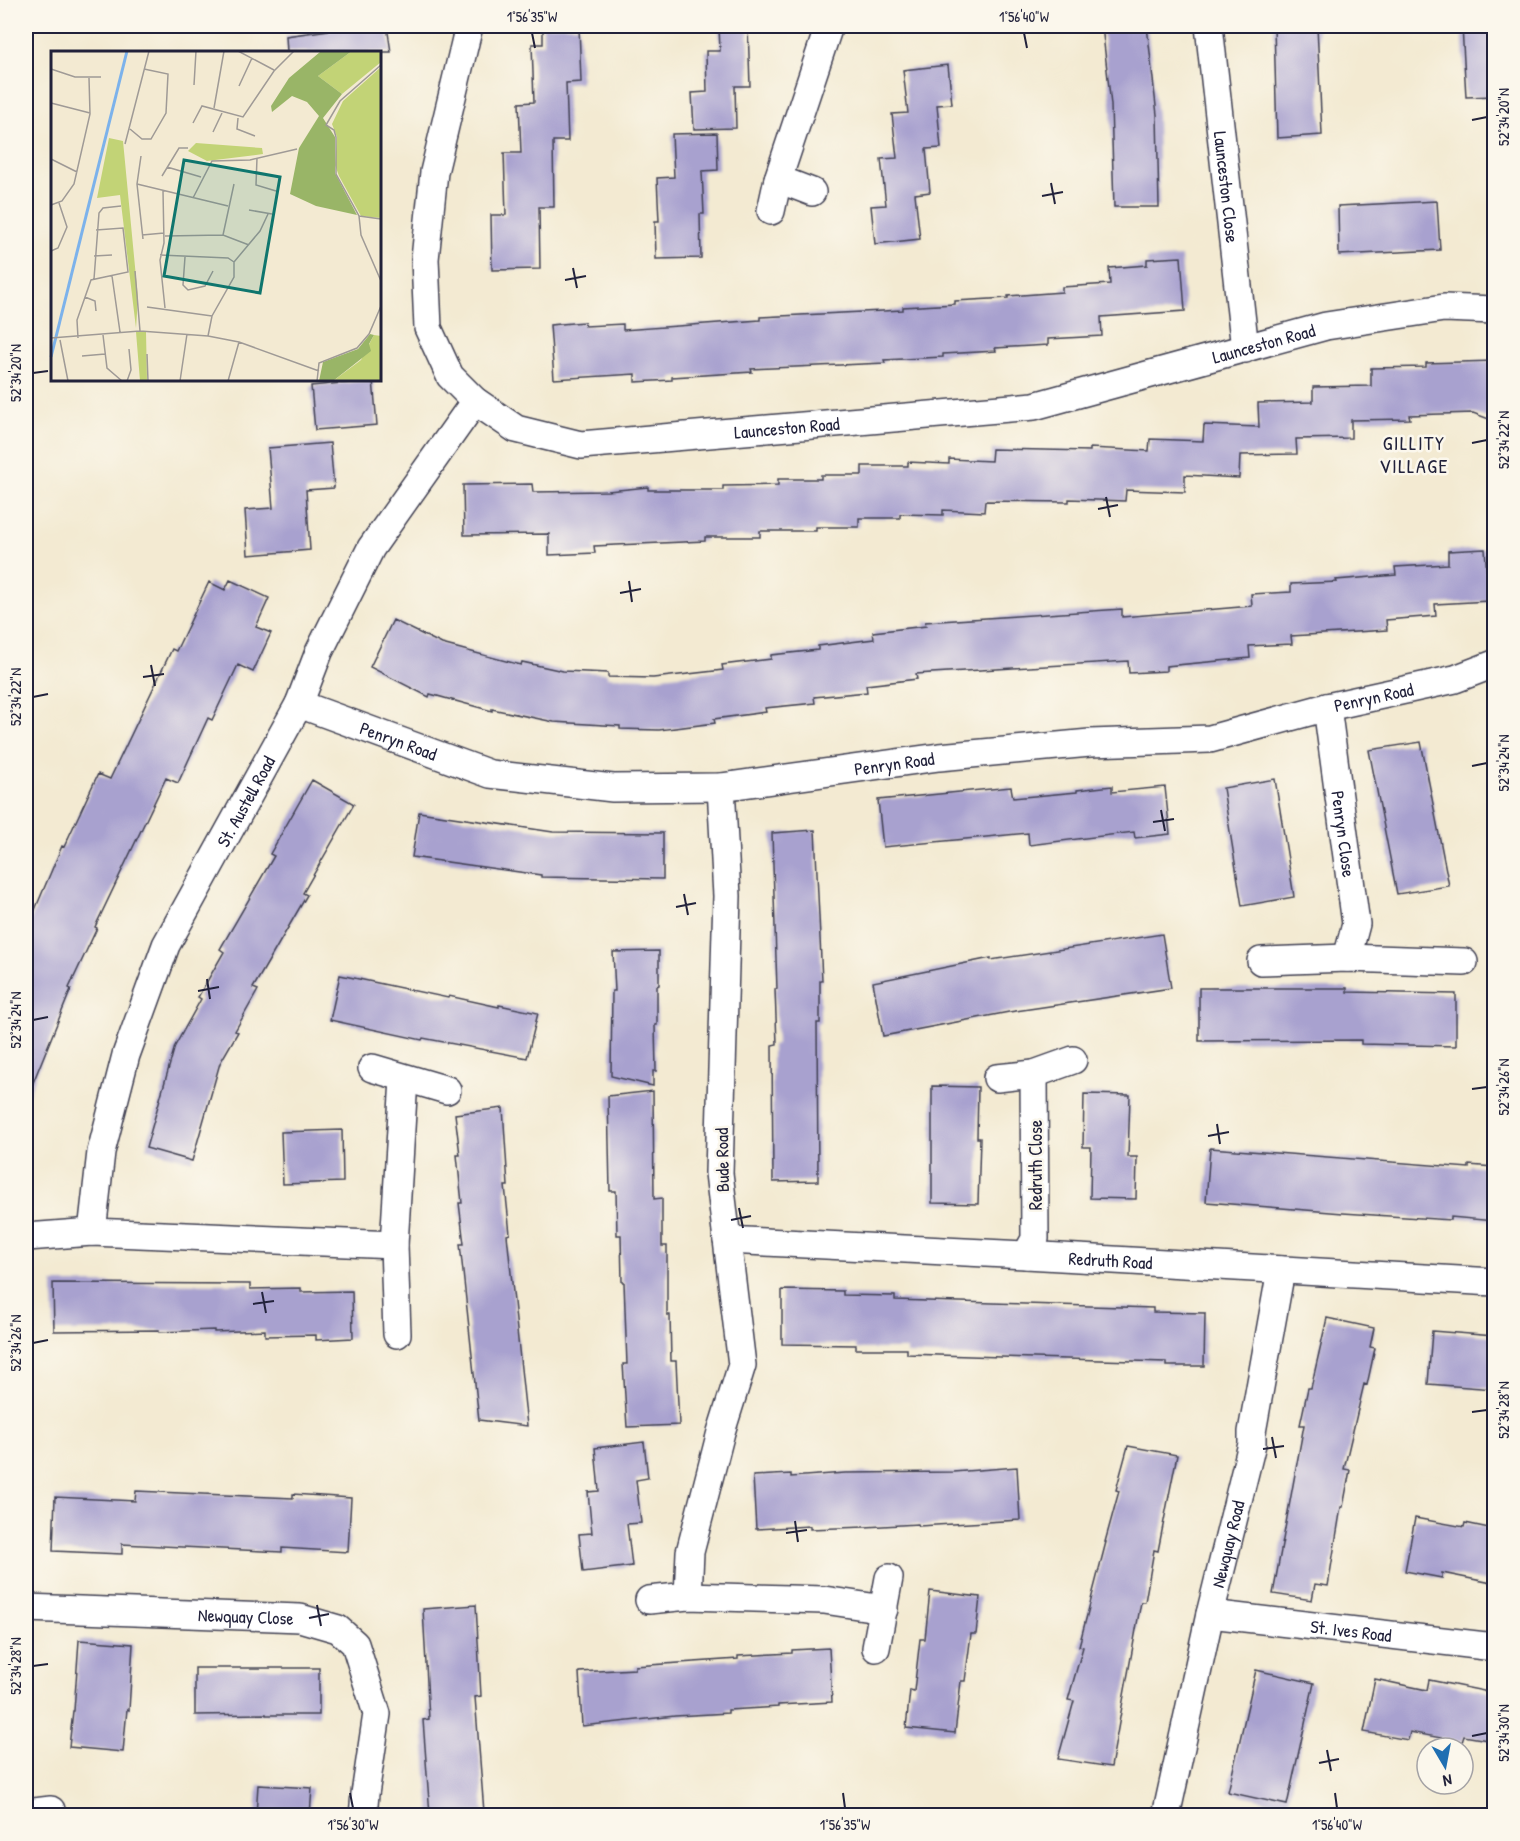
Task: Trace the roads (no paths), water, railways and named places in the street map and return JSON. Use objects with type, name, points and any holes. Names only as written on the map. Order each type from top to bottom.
[{"type":"street","name":"Launceston Road","points":[[469,26],[434,172],[425,259],[428,328],[450,376],[475,401],[516,429],[581,445],[1034,406],[1326,326],[1444,308],[1494,310]]},
{"type":"street","points":[[771,211],[778,178],[829,26]]},
{"type":"street","name":"Launceston Close","points":[[1209,26],[1245,349]]},
{"type":"street","points":[[778,178],[812,192]]},
{"type":"street","name":"St. Austell Road","points":[[92,1232],[100,1152],[126,1055],[166,945],[299,704],[318,652],[371,548],[475,401]]},
{"type":"street","name":"Penryn Road","points":[[299,704],[490,774],[613,788],[721,787],[950,756],[1090,742],[1210,739],[1327,707],[1455,679],[1494,664]]},
{"type":"street","name":"Penryn Close","points":[[1327,707],[1356,924],[1347,958]]},
{"type":"street","name":"Bude Road","points":[[688,1596],[690,1552],[721,1432],[742,1365],[719,1173],[727,896],[721,787]]},
{"type":"street","points":[[1261,961],[1347,958],[1464,962]]},
{"type":"street","points":[[997,1078],[1034,1074],[1074,1060]]},
{"type":"street","points":[[372,1068],[447,1090]]},
{"type":"street","name":"Redruth Close","points":[[1026,1255],[1035,1239],[1034,1074]]},
{"type":"street","points":[[397,1334],[394,1245],[404,1079]]},
{"type":"street","points":[[27,1237],[92,1232],[394,1245]]},
{"type":"street","name":"Redruth Road","points":[[727,1240],[1494,1282]]},
{"type":"street","name":"Newquay Road","points":[[1166,1815],[1210,1614],[1252,1444],[1252,1432],[1281,1270]]},
{"type":"street","points":[[876,1648],[890,1578]]},
{"type":"street","points":[[649,1600],[688,1596],[824,1600],[884,1609]]},
{"type":"street","name":"Newquay Close","points":[[26,1608],[300,1618],[338,1629],[355,1644],[377,1714],[363,1815]]},
{"type":"street","name":"St. Ives Road","points":[[1210,1614],[1494,1647]]},
{"type":"district","name":"GILLITY VILLAGE","points":[[1414,454]]}]
